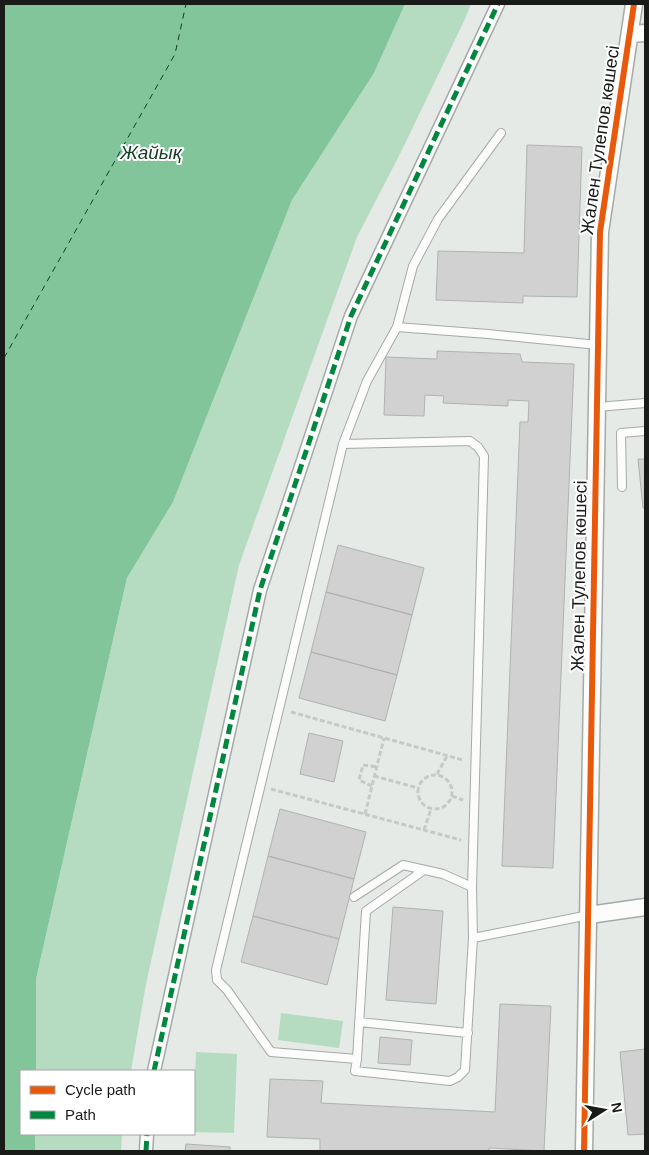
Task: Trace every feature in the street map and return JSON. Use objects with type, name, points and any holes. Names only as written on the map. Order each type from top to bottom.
[{"type":"street","points":[[154,1070],[260,590],[351,316],[498,4]]},
{"type":"street","name":"Жален Тулепов көшесі","points":[[584,1151],[600,232],[637,34],[634,4]]},
{"type":"street","points":[[589,915],[645,907]]},
{"type":"street","points":[[146,1151],[147,1135]]},
{"type":"lane","points":[[358,1059],[271,1052],[227,990],[217,980],[216,970],[343,444],[367,381],[397,327],[413,266],[438,219],[502,133]]},
{"type":"lane","points":[[397,327],[598,345]]},
{"type":"lane","points":[[597,407],[645,403]]},
{"type":"lane","points":[[622,487],[621,433],[645,431]]},
{"type":"lane","points":[[343,444],[470,441],[478,446],[484,456],[472,887],[473,938],[466,1070],[458,1078],[450,1081],[355,1071],[358,1059],[366,911],[424,870]]},
{"type":"lane","points":[[354,897],[403,865],[443,874],[472,887]]},
{"type":"lane","points":[[473,938],[589,915]]},
{"type":"lane","points":[[360,1022],[468,1033]]},
{"type":"path","points":[[291,712],[476,764]]},
{"type":"path","points":[[365,814],[384,738]]},
{"type":"path","points":[[437,774],[447,756]]},
{"type":"path","points":[[372,786],[359,780],[364,765],[377,767]]},
{"type":"path","points":[[431,774],[437,774],[448,779],[451,784],[452,794],[451,799],[444,806],[438,809],[431,809],[422,803],[419,798],[418,788],[421,781],[426,777],[431,774]]},
{"type":"path","points":[[374,776],[418,788]]},
{"type":"path","points":[[270,789],[474,843]]},
{"type":"path","points":[[424,830],[431,809]]},
{"type":"shaded area","points":[[405,4],[471,4],[401,152],[357,237],[239,565],[146,984],[131,1070],[36,1070],[36,979],[127,578],[173,502],[292,200],[374,73]]},
{"type":"shaded area","points":[[281,1013],[343,1021],[339,1048],[278,1040]]},
{"type":"shaded area","points":[[196,1052],[237,1054],[234,1133],[195,1132]]},
{"type":"shaded area","points":[[35,1135],[122,1135],[121,1151],[35,1151]]},
{"type":"water","name":"Жайық","points":[[4,4],[405,4],[374,73],[292,200],[173,502],[127,578],[36,979],[36,1070],[20,1070],[20,1135],[35,1135],[35,1151],[4,1151]]},
{"type":"building","points":[[527,145],[582,147],[577,297],[523,296],[523,303],[436,300],[438,251],[524,253]]},
{"type":"building","points":[[437,351],[520,354],[522,362],[574,364],[553,868],[502,866],[520,422],[528,422],[529,401],[508,400],[508,406],[443,403],[444,396],[425,395],[424,416],[384,415],[386,357],[437,359]]},
{"type":"building","points":[[638,459],[645,459],[645,508],[643,508]]},
{"type":"building","points":[[338,545],[424,568],[412,615],[326,592]]},
{"type":"building","points":[[326,592],[412,615],[397,675],[311,652]]},
{"type":"building","points":[[311,652],[397,675],[385,721],[299,698]]},
{"type":"building","points":[[309,733],[343,741],[334,782],[300,774]]},
{"type":"building","points":[[280,809],[366,832],[354,879],[268,856]]},
{"type":"building","points":[[268,856],[354,879],[339,939],[253,916]]},
{"type":"building","points":[[393,907],[443,911],[436,1004],[386,1000]]},
{"type":"building","points":[[253,916],[339,939],[327,985],[241,962]]},
{"type":"building","points":[[500,1004],[551,1006],[544,1151],[489,1148],[489,1151],[320,1151],[320,1139],[267,1137],[270,1079],[323,1081],[321,1103],[495,1112]]},
{"type":"building","points":[[380,1037],[412,1040],[410,1065],[378,1063]]},
{"type":"building","points":[[645,1049],[645,1134],[628,1135],[620,1052]]},
{"type":"building","points":[[186,1144],[230,1147],[230,1151],[185,1151]]},
{"type":"ferry route","points":[[4,358],[175,54],[186,4]]},
{"type":"marked path","points":[[154,1070],[260,590],[351,316],[498,4]]},
{"type":"marked path","points":[[146,1151],[147,1135]]},
{"type":"cycle path","points":[[584,1151],[600,232],[634,4]]}]
